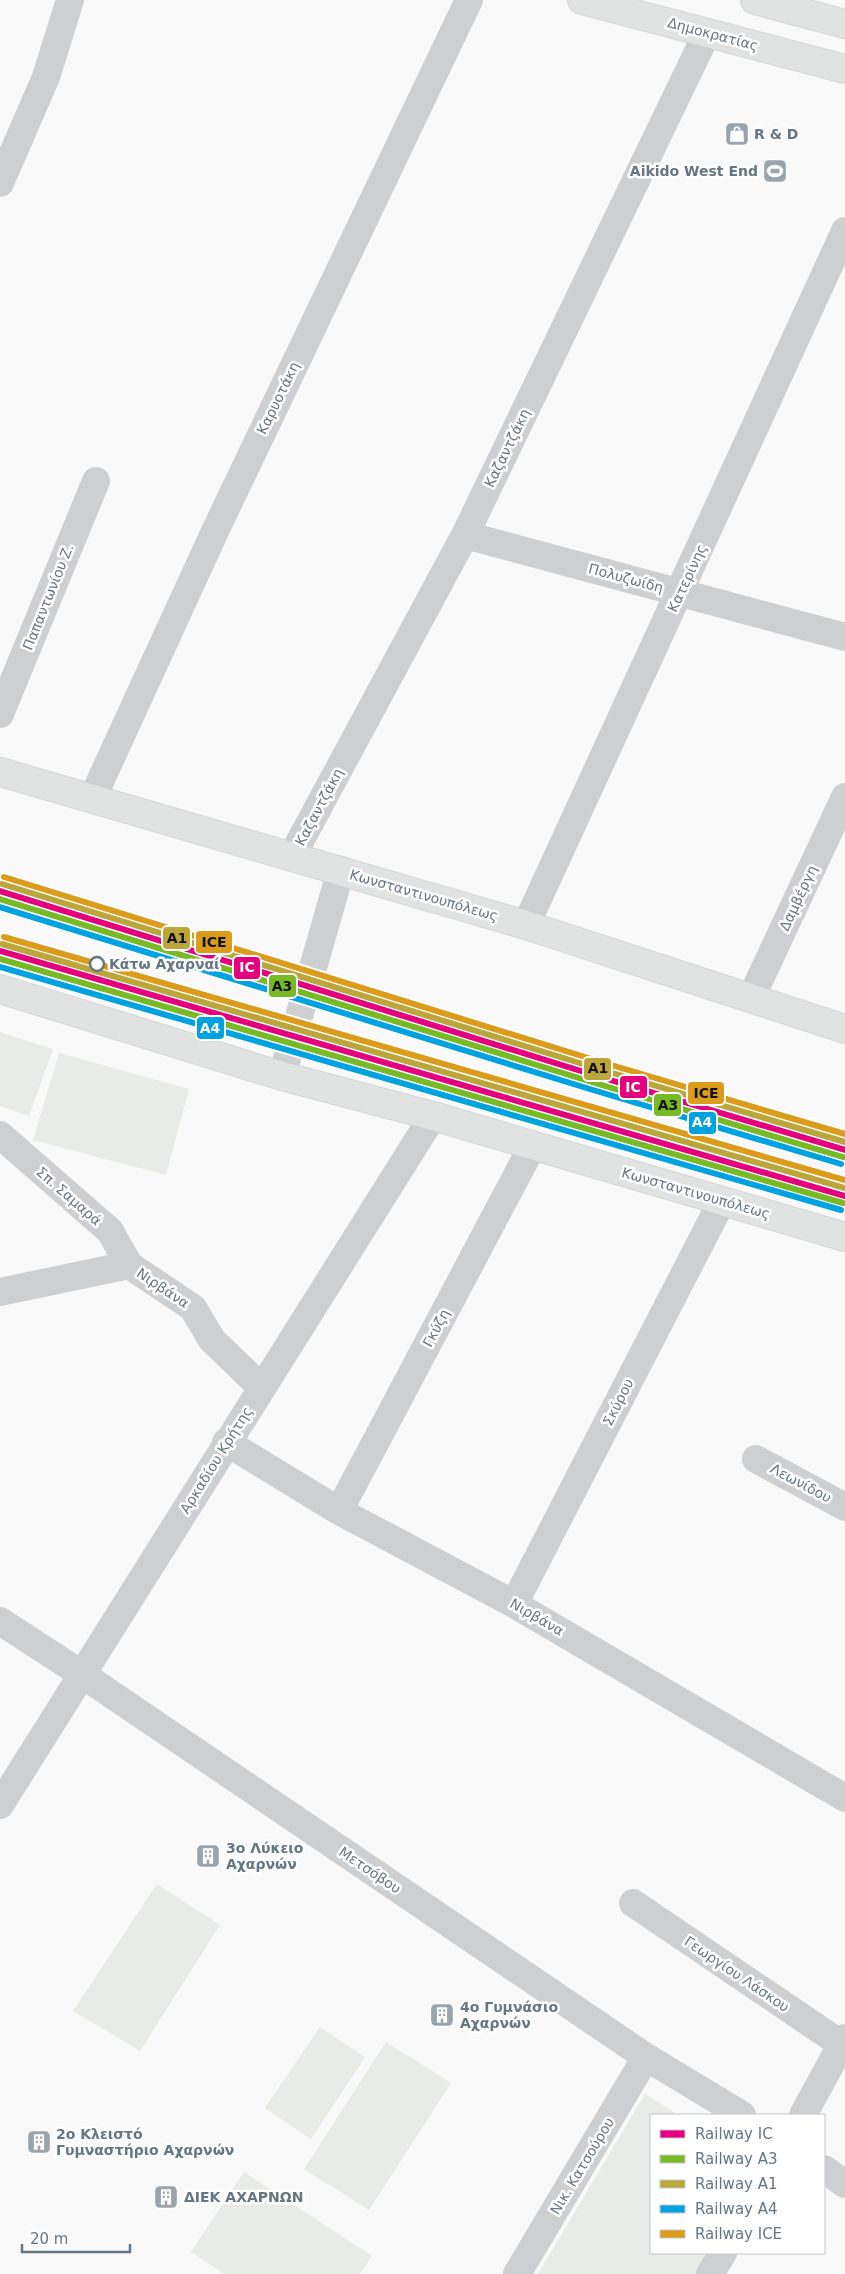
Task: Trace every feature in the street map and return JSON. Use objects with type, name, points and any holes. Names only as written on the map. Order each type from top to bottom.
[{"type":"street","points":[[0,183],[46,77],[70,0]]},
{"type":"street","name":"Καρυοτάκη","points":[[92,799],[216,529],[469,0]]},
{"type":"street","name":"Δημοκρατίας","points":[[582,0],[845,69]]},
{"type":"street","points":[[755,0],[845,24]]},
{"type":"street","name":"Καζαντζάκη","points":[[292,856],[465,535],[707,33]]},
{"type":"street","name":"Κατερίνης","points":[[526,925],[845,231]]},
{"type":"street","name":"Παπαντωνίου Ζ.","points":[[0,714],[96,481]]},
{"type":"street","name":"Πολυζωίδη","points":[[465,535],[845,636]]},
{"type":"street","name":"Κωνσταντινουπόλεως","points":[[0,772],[526,925],[845,1029]]},
{"type":"street","name":"Δαμβέργη","points":[[751,998],[845,798]]},
{"type":"street","points":[[282,1076],[341,870]]},
{"type":"street","name":"Κωνσταντινουπόλεως","points":[[0,989],[282,1076],[433,1116],[845,1237]]},
{"type":"street","name":"Αρκαδίου Κρήτης","points":[[0,1805],[226,1442],[433,1116]]},
{"type":"street","name":"Σπ. Σαμαρά","points":[[0,1135],[110,1232],[129,1265]]},
{"type":"street","name":"Γκύζη","points":[[339,1511],[533,1145]]},
{"type":"street","name":"Σκύρου","points":[[514,1604],[722,1201]]},
{"type":"street","name":"Νιρβάνα","points":[[0,1292],[129,1265],[193,1308],[212,1340],[262,1388]]},
{"type":"street","name":"Νιρβάνα","points":[[226,1442],[339,1511],[514,1604],[845,1798]]},
{"type":"street","name":"Λεωνίδου","points":[[756,1459],[845,1506]]},
{"type":"street","name":"Μετσόβου","points":[[0,1621],[83,1674],[646,2057],[740,2114]]},
{"type":"street","name":"Γεωργίου Λάσκου","points":[[633,1903],[843,2041]]},
{"type":"street","points":[[804,2114],[843,2041]]},
{"type":"street","name":"Νικ. Κατσούρου","points":[[518,2274],[646,2057]]},
{"type":"street","points":[[825,2170],[845,2184]]},
{"type":"street","points":[[710,2274],[722,2254]]},
{"type":"shaded area","points":[[0,1032],[53,1049],[29,1116],[0,1106]]},
{"type":"shaded area","points":[[59,1053],[189,1089],[166,1175],[33,1140]]},
{"type":"shaded area","points":[[157,1884],[220,1925],[140,2051],[73,2011]]},
{"type":"shaded area","points":[[320,2027],[365,2057],[311,2139],[265,2108]]},
{"type":"shaded area","points":[[386,2042],[451,2083],[369,2210],[304,2169]]},
{"type":"shaded area","points":[[645,2094],[676,2114],[650,2114],[650,2254],[708,2254],[696,2274],[538,2274]]},
{"type":"shaded area","points":[[244,2172],[372,2256],[360,2274],[224,2274],[191,2252]]},
{"type":"rail line","name":"ICE","points":[[4,877],[601,1062],[845,1134]]},
{"type":"rail line","name":"A1","points":[[2,884],[599,1069],[845,1142]]},
{"type":"rail line","name":"IC","points":[[0,891],[597,1076],[845,1150]]},
{"type":"rail line","name":"A3","points":[[0,899],[595,1083],[843,1157]]},
{"type":"rail line","name":"A4","points":[[0,907],[593,1090],[841,1164]]},
{"type":"rail line","name":"ICE","points":[[4,937],[845,1180]]},
{"type":"rail line","name":"A1","points":[[2,944],[845,1188]]},
{"type":"rail line","name":"IC","points":[[0,951],[845,1196]]},
{"type":"rail line","name":"A3","points":[[0,959],[843,1203]]},
{"type":"rail line","name":"A4","points":[[0,967],[841,1210]]},
{"type":"place","name":"R & D","points":[[737,134]]},
{"type":"place","name":"Aikido West End","points":[[775,171]]},
{"type":"place","name":"Κάτω Αχαρναί","points":[[97,964]]},
{"type":"place","name":"3ο Λύκειο Αχαρνών","points":[[208,1856]]},
{"type":"place","name":"4ο Γυμνάσιο Αχαρνών","points":[[442,2015]]},
{"type":"place","name":"2ο Κλειστό Γυμναστήριο Αχαρνών","points":[[39,2142]]},
{"type":"place","name":"ΔΙΕΚ ΑΧΑΡΝΩΝ","points":[[166,2197]]}]
